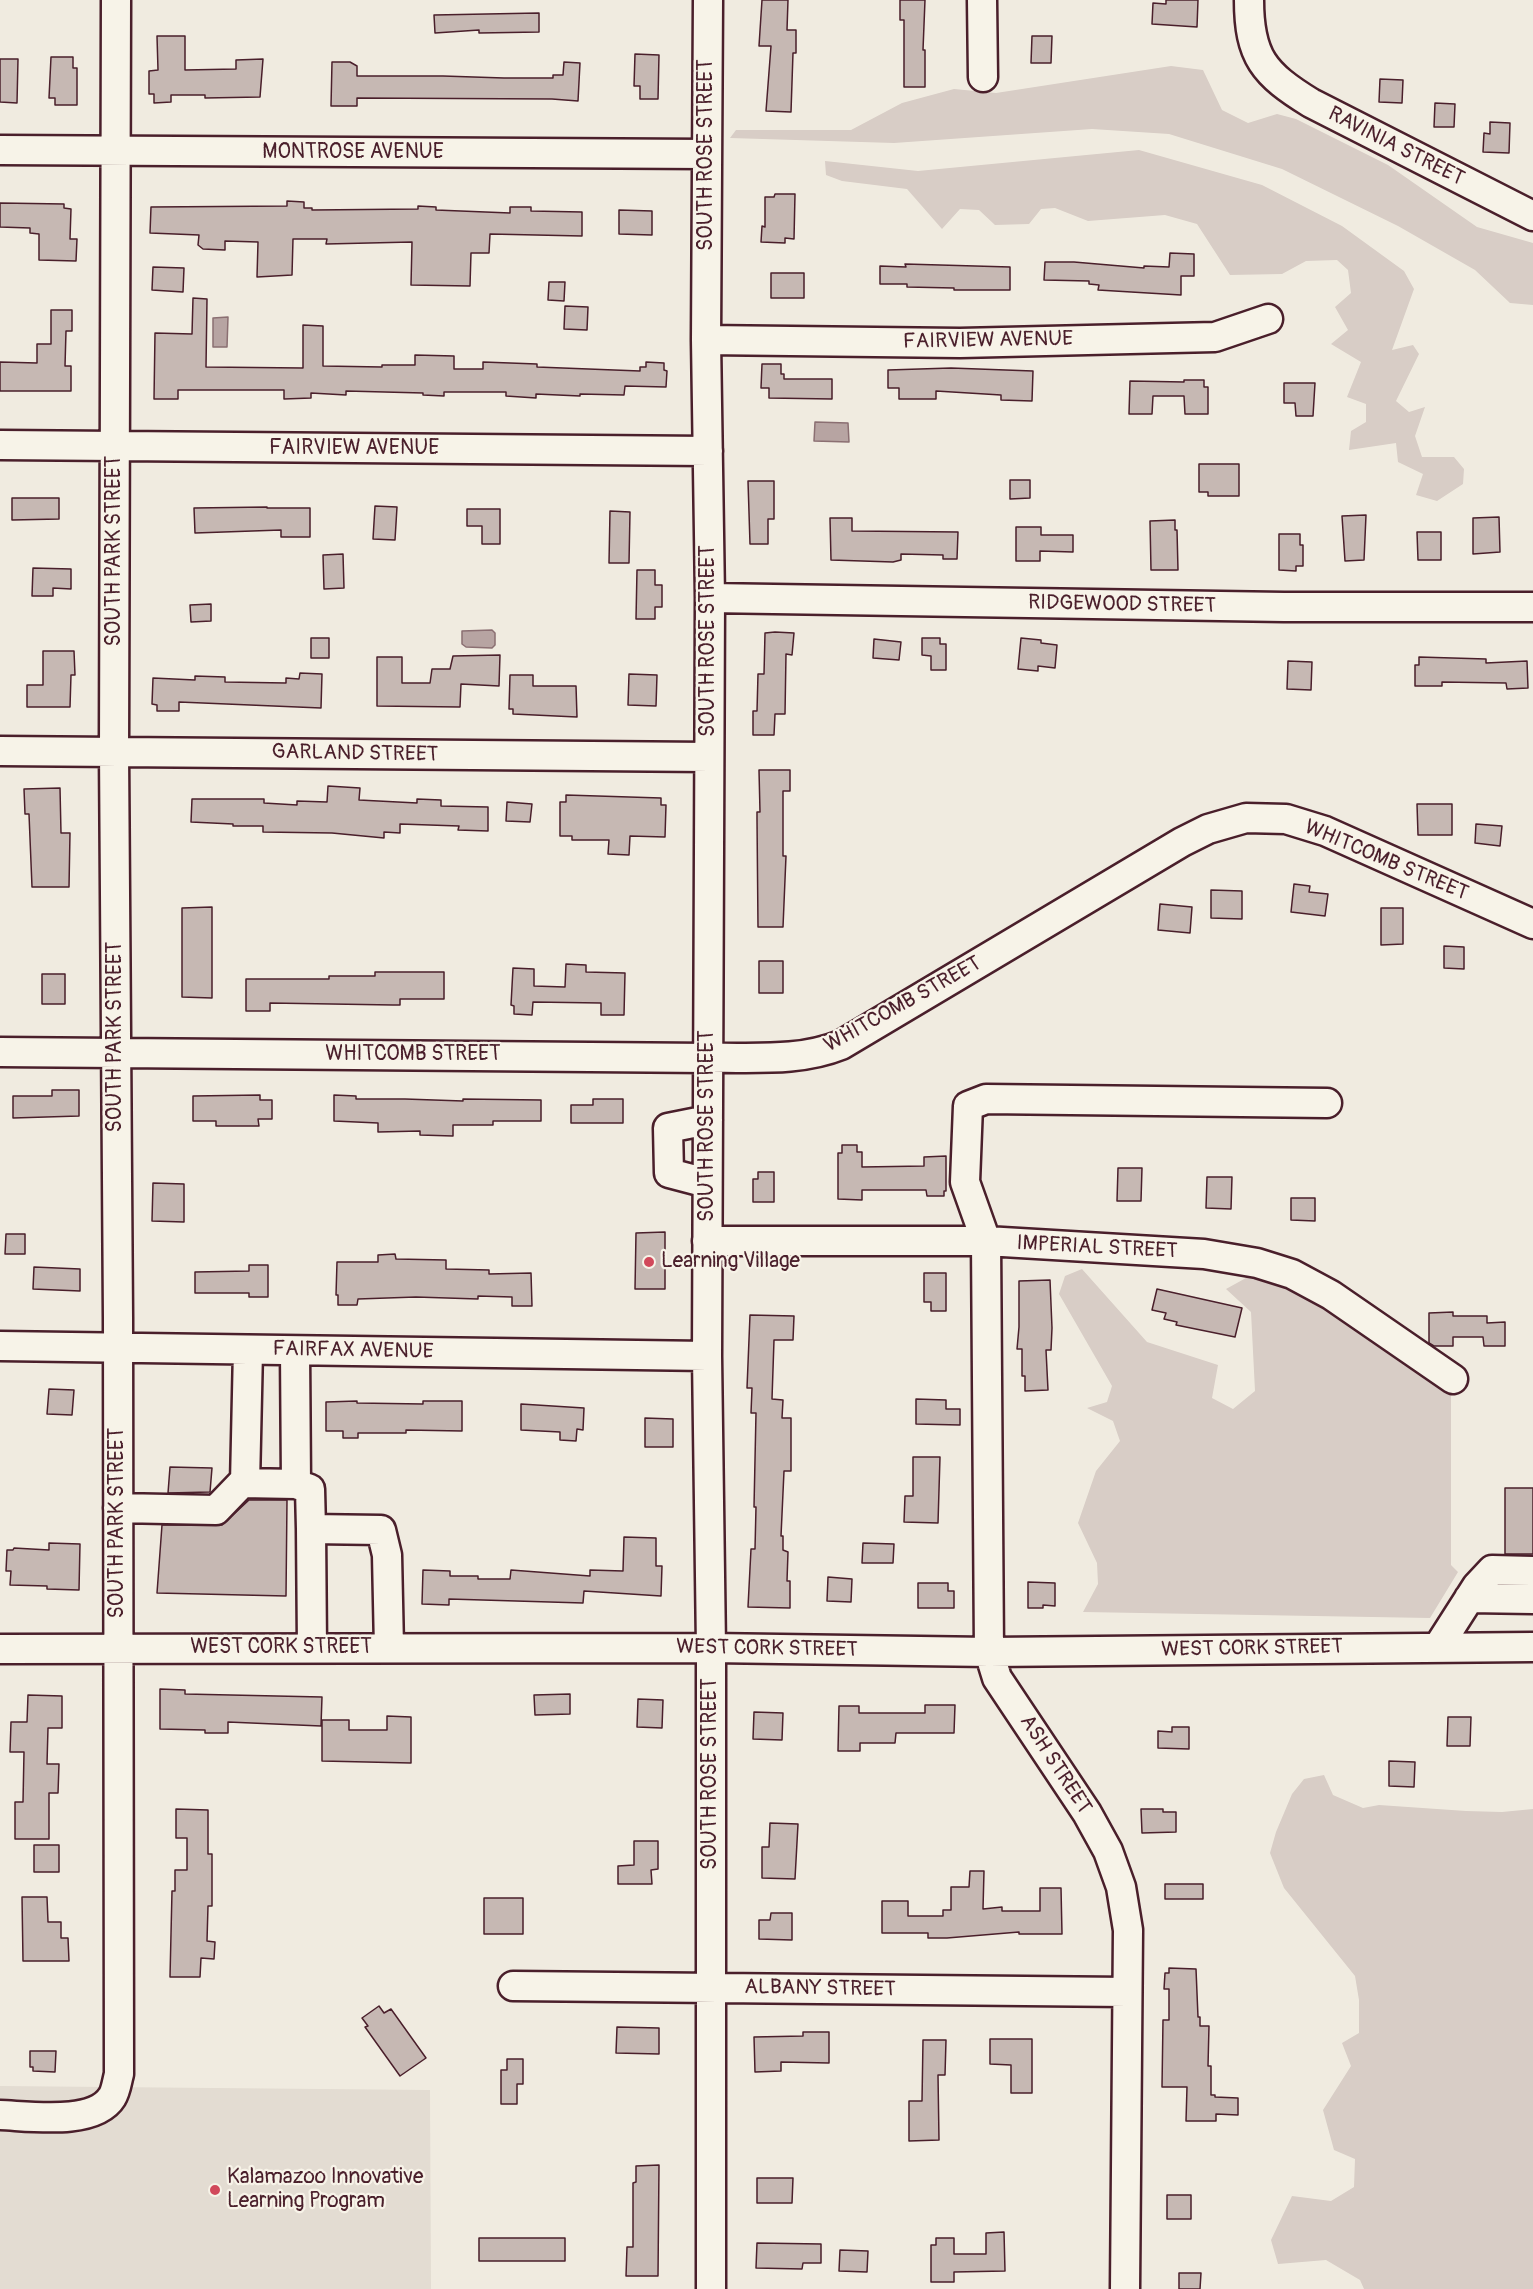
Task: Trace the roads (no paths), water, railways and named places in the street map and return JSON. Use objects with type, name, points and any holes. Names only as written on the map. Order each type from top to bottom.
[{"type":"street","name":"SOUTH PARK STREET","points":[[0,2115],[68,2117],[98,2110],[112,2097],[119,2074],[117,1053],[114,752],[117,0]]},
{"type":"street","name":"SOUTH ROSE STREET","points":[[708,0],[706,340],[710,598],[707,1356],[711,1648],[711,2289]]},
{"type":"street","points":[[982,0],[982,76]]},
{"type":"street","name":"RAVINIA STREET","points":[[1249,0],[1252,37],[1256,53],[1265,68],[1283,85],[1311,103],[1533,216]]},
{"type":"street","name":"MONTROSE AVENUE","points":[[0,150],[707,154]]},
{"type":"street","name":"FAIRVIEW AVENUE","points":[[706,340],[960,343],[1215,337],[1268,319]]},
{"type":"street","name":"FAIRVIEW AVENUE","points":[[0,445],[708,451]]},
{"type":"street","name":"RIDGEWOOD STREET","points":[[710,598],[1284,607],[1533,607]]},
{"type":"street","name":"GARLAND STREET","points":[[0,751],[709,757]]},
{"type":"street","name":"WHITCOMB STREET","points":[[0,1052],[804,1057],[841,1045],[1182,842],[1208,829],[1246,818],[1280,818],[1325,831],[1533,924]]},
{"type":"street","name":"ASH STREET","points":[[1125,2289],[1128,1929],[1125,1906],[1108,1851],[1087,1813],[997,1677],[989,1652],[986,1241],[965,1182],[968,1106],[986,1099],[1327,1103]]},
{"type":"street","points":[[707,1183],[669,1173],[668,1128],[708,1120]]},
{"type":"street","name":"IMPERIAL STREET","points":[[707,1241],[986,1241],[1204,1254],[1257,1263],[1292,1274],[1331,1295],[1453,1379]]},
{"type":"street","name":"FAIRFAX AVENUE","points":[[0,1346],[707,1356]]},
{"type":"street","points":[[245,1483],[248,1350]]},
{"type":"street","points":[[295,1350],[296,1484]]},
{"type":"street","points":[[118,1508],[216,1510],[242,1483],[296,1484],[310,1490],[312,1648]]},
{"type":"street","points":[[311,1529],[381,1530],[387,1555],[389,1648]]},
{"type":"street","points":[[1438,1647],[1477,1586],[1492,1570],[1533,1571]]},
{"type":"street","points":[[1469,1598],[1533,1599]]},
{"type":"street","name":"WEST CORK STREET","points":[[0,1649],[711,1648],[989,1652],[1533,1647]]},
{"type":"street","name":"ALBANY STREET","points":[[513,1986],[1127,1992]]},
{"type":"place","name":"Learning Village","points":[[649,1262]]},
{"type":"place","name":"Kalamazoo Innovative Learning Program","points":[[215,2190]]}]
